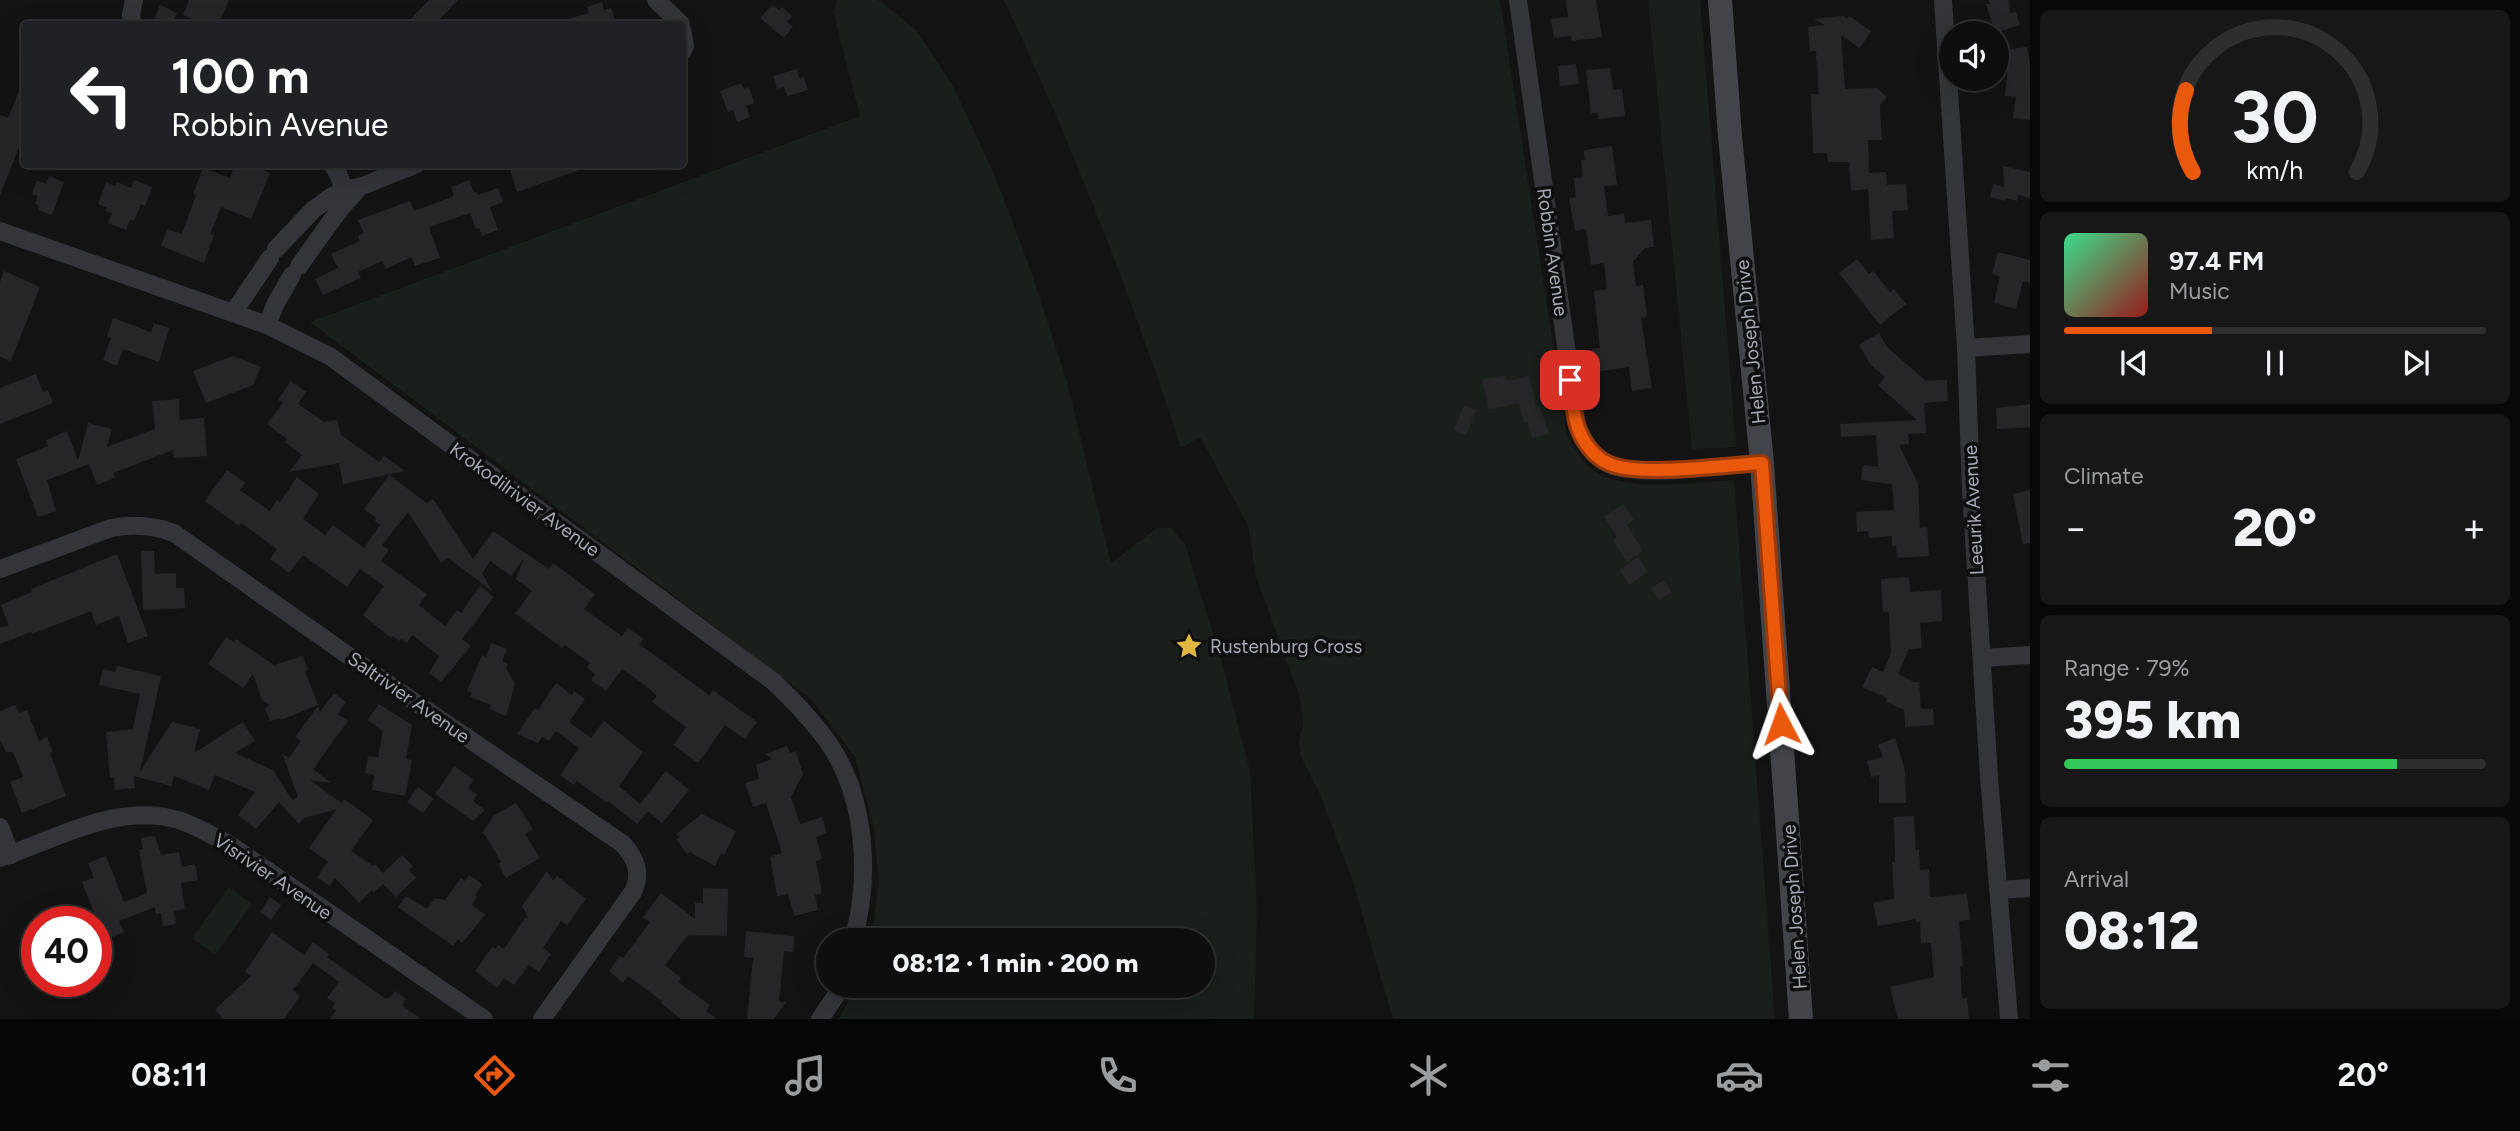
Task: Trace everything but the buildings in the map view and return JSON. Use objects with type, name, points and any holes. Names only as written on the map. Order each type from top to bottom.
[{"type":"street","points":[[132,21],[134,0]]},
{"type":"street","points":[[656,0],[676,21]]},
{"type":"street","name":"Robbin Avenue","points":[[1518,0],[1577,426],[1584,440],[1604,461],[1627,468],[1691,468],[1762,463]]},
{"type":"street","name":"Helen Joseph Drive","points":[[1720,0],[1730,136],[1762,463],[1801,1019]]},
{"type":"street","name":"Leeurik Avenue","points":[[1943,0],[1966,348],[1971,491],[1989,777],[2009,1019]]},
{"type":"street","points":[[335,168],[353,188]]},
{"type":"street","points":[[233,313],[273,254],[313,210],[353,188],[406,168]]},
{"type":"street","points":[[267,325],[275,303],[295,271],[353,188]]},
{"type":"street","name":"Krokodilrivier Avenue","points":[[0,231],[267,325],[331,357],[774,682],[805,713],[830,744],[846,779],[860,825],[863,871],[856,928]]},
{"type":"street","points":[[1966,348],[2030,344]]},
{"type":"street","name":"Saltrivier Avenue","points":[[0,569],[111,528],[142,525],[174,533],[623,844],[631,854],[638,871],[633,892],[542,1019]]},
{"type":"street","points":[[1983,658],[2030,655]]},
{"type":"street","name":"Visrivier Avenue","points":[[5,856],[117,817],[139,815],[176,819],[227,843],[484,1019]]},
{"type":"street","points":[[0,827],[5,856]]},
{"type":"street","points":[[1998,890],[2030,888]]},
{"type":"street","points":[[820,1019],[834,998]]},
{"type":"shaded area","points":[[837,0],[882,2],[917,31],[953,86],[995,176],[1032,274],[1067,382],[1111,563],[1157,528],[1171,528],[1185,544],[1221,659],[1250,771],[1257,913],[1254,1019],[839,1019],[850,998],[1215,998],[1215,928],[873,928],[879,882],[873,824],[855,757],[811,699],[310,322],[860,116],[833,11]]},
{"type":"shaded area","points":[[1004,0],[1500,0],[1567,435],[1585,463],[1598,473],[1615,480],[1655,485],[1734,480],[1775,1019],[1393,1019],[1353,882],[1321,797],[1301,757],[1301,701],[1256,576],[1248,525],[1200,437],[1181,448],[1100,221]]},
{"type":"shaded area","points":[[1648,0],[1700,0],[1736,447],[1692,449]]},
{"type":"shaded area","points":[[229,887],[252,904],[215,955],[192,938]]},
{"type":"place","name":"Rustenburg Cross","points":[[1189,646]]},
{"type":"route","points":[[1570,380],[1577,426],[1584,440],[1594,454],[1613,466],[1646,469],[1762,463],[1781,724]]}]
